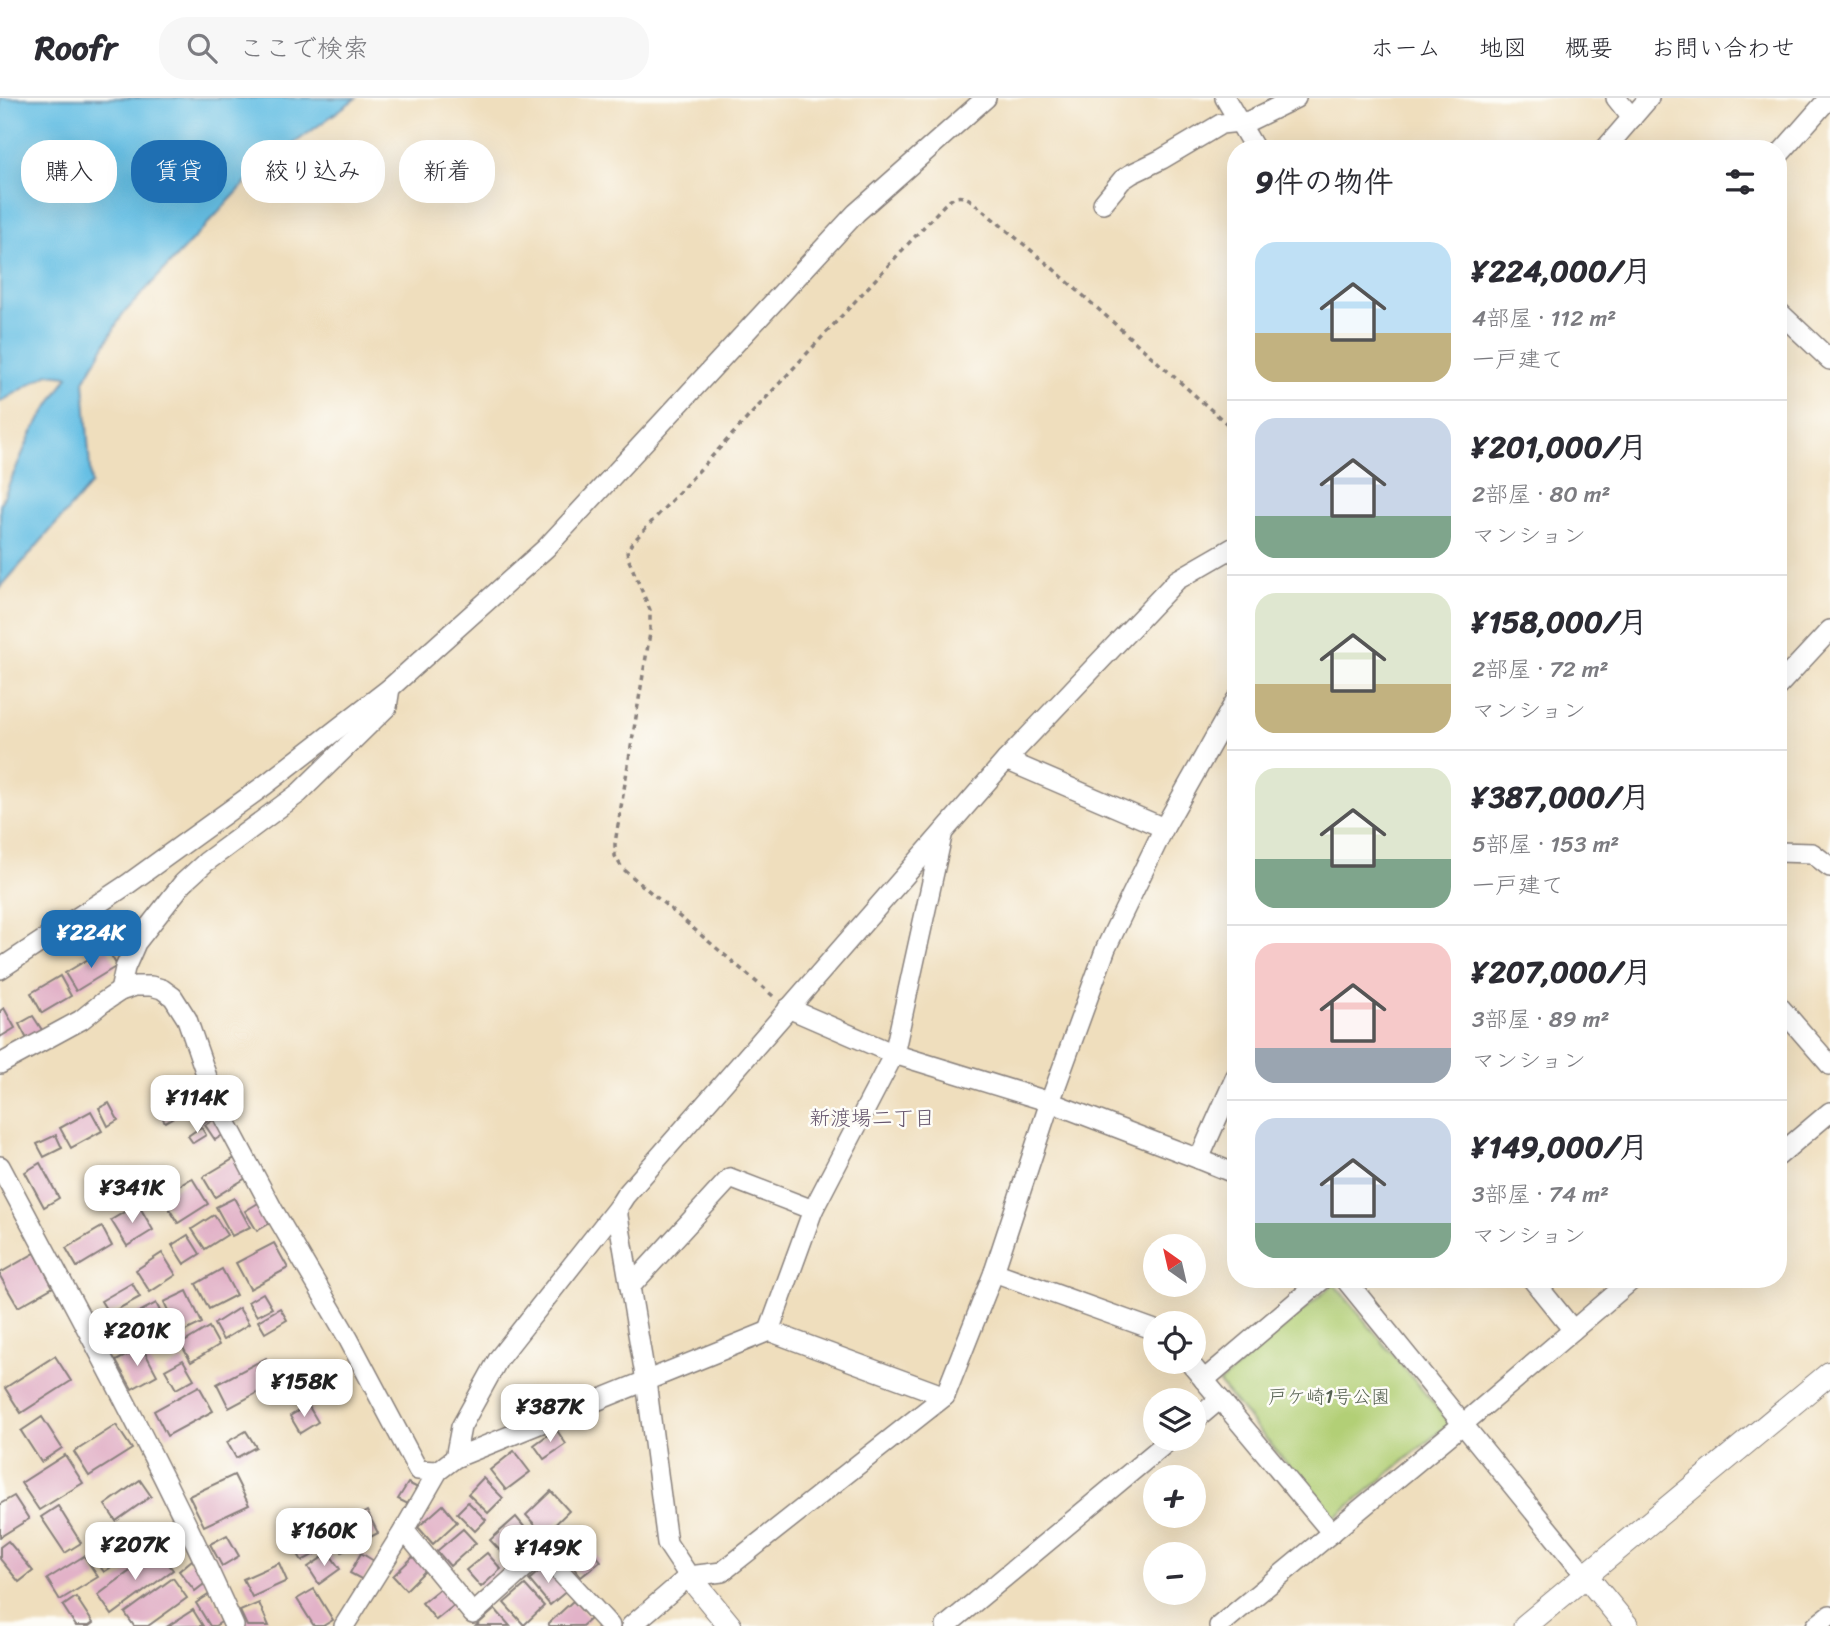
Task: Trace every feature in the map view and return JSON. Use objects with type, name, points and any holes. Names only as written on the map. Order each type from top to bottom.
[{"type":"street","points":[[0,969],[265,785],[390,688],[546,548],[856,213],[986,98]]},
{"type":"street","points":[[1225,98],[1249,140]]},
{"type":"street","points":[[1103,203],[1122,180],[1221,124],[1249,121],[1296,98]]},
{"type":"street","points":[[1616,98],[1632,118]]},
{"type":"street","points":[[1615,140],[1649,98]]},
{"type":"street","points":[[1787,146],[1829,98]]},
{"type":"street","points":[[1787,319],[1830,360]]},
{"type":"street","points":[[455,1458],[461,1427],[499,1358],[625,1196],[1006,760],[1177,580],[1227,551]]},
{"type":"street","points":[[1787,676],[1830,630]]},
{"type":"street","points":[[120,990],[125,968],[136,943],[183,883],[206,862],[299,793],[387,707],[390,688]]},
{"type":"street","points":[[631,1626],[689,1576],[722,1572],[945,1395],[994,1272],[1050,1102],[1106,948],[1164,828],[1227,716]]},
{"type":"street","points":[[1006,760],[1164,828]]},
{"type":"street","points":[[769,1331],[813,1210],[894,1054],[942,832]]},
{"type":"street","points":[[1787,852],[1812,853],[1830,867]]},
{"type":"street","points":[[0,1064],[81,1020],[120,990],[151,986],[173,996],[187,1019],[216,1103],[273,1210],[348,1338],[418,1470],[438,1471]]},
{"type":"street","points":[[788,1008],[894,1054],[1050,1102],[1227,1170]]},
{"type":"street","points":[[1787,1015],[1830,1065]]},
{"type":"street","points":[[1199,1159],[1227,1096]]},
{"type":"street","points":[[1787,1148],[1830,1112]]},
{"type":"street","points":[[0,1166],[123,1398],[234,1626]]},
{"type":"street","points":[[630,1287],[730,1178],[813,1210]]},
{"type":"street","points":[[618,1207],[646,1381],[667,1543],[689,1576],[730,1626]]},
{"type":"street","points":[[994,1272],[1143,1326]]},
{"type":"street","points":[[1204,1380],[1312,1288]]},
{"type":"street","points":[[1352,1288],[1627,1626]]},
{"type":"street","points":[[1539,1288],[1573,1330]]},
{"type":"street","points":[[1219,1626],[1622,1288]]},
{"type":"street","points":[[344,1626],[438,1471],[455,1458],[769,1331],[945,1395]]},
{"type":"street","points":[[1525,1626],[1830,1373]]},
{"type":"street","points":[[1199,1374],[1332,1533]]},
{"type":"street","points":[[1206,1411],[1220,1399]]},
{"type":"street","points":[[946,1626],[1156,1451]]},
{"type":"street","points":[[404,1530],[473,1614],[542,1552],[610,1626]]},
{"type":"street","points":[[1816,1626],[1830,1615]]},
{"type":"path","points":[[788,1008],[622,868],[615,856],[650,633],[650,610],[628,558],[627,550],[633,542],[944,205],[955,197],[969,199],[1050,266],[1227,424]]},
{"type":"green space","name":"戸ケ崎1号公園","points":[[1329,1288],[1337,1288],[1450,1423],[1333,1519],[1219,1383]]},
{"type":"water","points":[[0,98],[356,98],[299,140],[241,140],[241,188],[122,315],[84,381],[91,484],[0,588],[0,505],[31,434],[68,376],[48,374],[0,402]]},
{"type":"building","points":[[107,948],[117,966],[76,991],[65,973]]},
{"type":"building","points":[[60,976],[71,996],[42,1013],[31,993]]},
{"type":"building","points":[[4,1008],[15,1028],[0,1037],[0,1011]]},
{"type":"building","points":[[33,1016],[42,1030],[27,1039],[19,1024]]},
{"type":"building","points":[[196,1087],[204,1100],[165,1122],[157,1109]]},
{"type":"building","points":[[109,1103],[118,1120],[108,1126],[99,1108]]},
{"type":"building","points":[[203,1104],[212,1118],[196,1127],[188,1113]]},
{"type":"building","points":[[91,1111],[102,1131],[71,1148],[60,1128]]},
{"type":"building","points":[[217,1118],[226,1133],[215,1140],[205,1125]]},
{"type":"building","points":[[201,1127],[206,1135],[193,1143],[188,1136]]},
{"type":"building","points":[[56,1135],[62,1148],[44,1157],[37,1144]]},
{"type":"building","points":[[235,1158],[246,1178],[215,1197],[203,1177]]},
{"type":"building","points":[[40,1163],[59,1198],[44,1207],[25,1172]]},
{"type":"building","points":[[192,1178],[208,1204],[178,1223],[162,1197]]},
{"type":"building","points":[[113,1187],[121,1201],[108,1209],[99,1195]]},
{"type":"building","points":[[234,1198],[250,1227],[232,1236],[216,1207]]},
{"type":"building","points":[[260,1202],[272,1222],[257,1231],[245,1211]]},
{"type":"building","points":[[138,1204],[153,1230],[127,1246],[111,1220]]},
{"type":"building","points":[[214,1215],[227,1235],[205,1249],[192,1229]]},
{"type":"building","points":[[102,1227],[112,1246],[77,1267],[66,1248]]},
{"type":"building","points":[[188,1235],[200,1254],[184,1264],[172,1245]]},
{"type":"building","points":[[274,1243],[288,1268],[250,1289],[236,1263]]},
{"type":"building","points":[[35,1253],[53,1287],[18,1307],[0,1273]]},
{"type":"building","points":[[162,1253],[176,1275],[150,1292],[136,1270]]},
{"type":"building","points":[[222,1269],[236,1295],[209,1309],[196,1284]]},
{"type":"building","points":[[132,1283],[140,1297],[109,1314],[101,1301]]},
{"type":"building","points":[[187,1291],[202,1323],[179,1334],[164,1302]]},
{"type":"building","points":[[263,1293],[272,1308],[257,1316],[248,1302]]},
{"type":"building","points":[[156,1303],[168,1327],[132,1346],[120,1322]]},
{"type":"building","points":[[239,1308],[249,1324],[223,1340],[214,1324]]},
{"type":"building","points":[[280,1308],[287,1320],[265,1333],[258,1321]]},
{"type":"building","points":[[209,1327],[219,1345],[191,1362],[181,1344]]},
{"type":"building","points":[[142,1347],[157,1375],[132,1389],[116,1361]]},
{"type":"building","points":[[55,1356],[71,1381],[21,1413],[5,1388]]},
{"type":"building","points":[[266,1358],[279,1381],[229,1408],[217,1384]]},
{"type":"building","points":[[183,1360],[194,1379],[176,1389],[165,1370]]},
{"type":"building","points":[[199,1386],[213,1411],[167,1436],[154,1411]]},
{"type":"building","points":[[308,1405],[318,1422],[300,1433],[290,1416]]},
{"type":"building","points":[[42,1417],[62,1448],[41,1462],[21,1431]]},
{"type":"building","points":[[116,1425],[132,1449],[89,1476],[74,1452]]},
{"type":"building","points":[[556,1429],[566,1444],[544,1459],[534,1445]]},
{"type":"building","points":[[246,1431],[256,1447],[236,1458],[227,1442]]},
{"type":"building","points":[[514,1451],[530,1472],[506,1490],[490,1470]]},
{"type":"building","points":[[65,1455],[83,1483],[39,1510],[21,1483]]},
{"type":"building","points":[[234,1475],[249,1505],[204,1526],[189,1496]]},
{"type":"building","points":[[483,1478],[503,1498],[488,1513],[468,1494]]},
{"type":"building","points":[[140,1480],[151,1496],[116,1521],[105,1505]]},
{"type":"building","points":[[408,1483],[418,1488],[408,1504],[398,1499]]},
{"type":"building","points":[[551,1491],[569,1511],[544,1535],[526,1515]]},
{"type":"building","points":[[14,1496],[29,1519],[0,1537],[0,1504]]},
{"type":"building","points":[[468,1502],[486,1520],[475,1531],[457,1513]]},
{"type":"building","points":[[443,1505],[457,1522],[433,1544],[418,1527]]},
{"type":"building","points":[[58,1506],[81,1543],[65,1553],[41,1517]]},
{"type":"building","points":[[367,1511],[378,1533],[342,1552],[331,1530]]},
{"type":"building","points":[[516,1517],[531,1535],[506,1557],[490,1540]]},
{"type":"building","points":[[317,1528],[328,1547],[302,1561],[291,1542]]},
{"type":"building","points":[[463,1529],[476,1543],[450,1566],[437,1551]]},
{"type":"building","points":[[121,1534],[134,1552],[104,1572],[91,1554]]},
{"type":"building","points":[[227,1535],[239,1556],[222,1566],[210,1544]]},
{"type":"building","points":[[580,1536],[601,1561],[581,1577],[561,1552]]},
{"type":"building","points":[[8,1541],[33,1571],[19,1582],[0,1559],[0,1547]]},
{"type":"building","points":[[158,1550],[173,1570],[112,1615],[98,1595]]},
{"type":"building","points":[[329,1553],[340,1569],[319,1584],[308,1567]]},
{"type":"building","points":[[361,1553],[374,1561],[363,1580],[350,1573]]},
{"type":"building","points":[[487,1553],[501,1569],[481,1587],[466,1570]]},
{"type":"building","points":[[415,1555],[428,1568],[406,1590],[393,1576]]},
{"type":"building","points":[[84,1556],[98,1577],[60,1600],[47,1579]]},
{"type":"building","points":[[192,1560],[208,1581],[195,1591],[179,1571]]},
{"type":"building","points":[[279,1563],[287,1581],[252,1597],[243,1579]]},
{"type":"building","points":[[546,1565],[568,1590],[550,1605],[529,1580]]},
{"type":"building","points":[[173,1578],[187,1598],[148,1626],[134,1626],[125,1613]]},
{"type":"building","points":[[525,1585],[544,1606],[524,1625],[504,1603]]},
{"type":"building","points":[[443,1586],[457,1603],[436,1620],[422,1603]]},
{"type":"building","points":[[314,1589],[333,1620],[323,1626],[314,1626],[297,1599]]},
{"type":"building","points":[[210,1594],[226,1619],[215,1626],[210,1626],[196,1603]]},
{"type":"building","points":[[76,1597],[93,1623],[89,1626],[76,1626],[63,1606]]},
{"type":"building","points":[[573,1601],[590,1619],[582,1626],[548,1624]]},
{"type":"building","points":[[259,1603],[269,1626],[247,1626],[240,1611]]},
{"type":"building","points":[[495,1609],[510,1626],[476,1626]]},
{"type":"building","points":[[193,1610],[203,1626],[168,1626]]},
{"type":"district","name":"新渡場二丁目","points":[[872,1118]]}]
